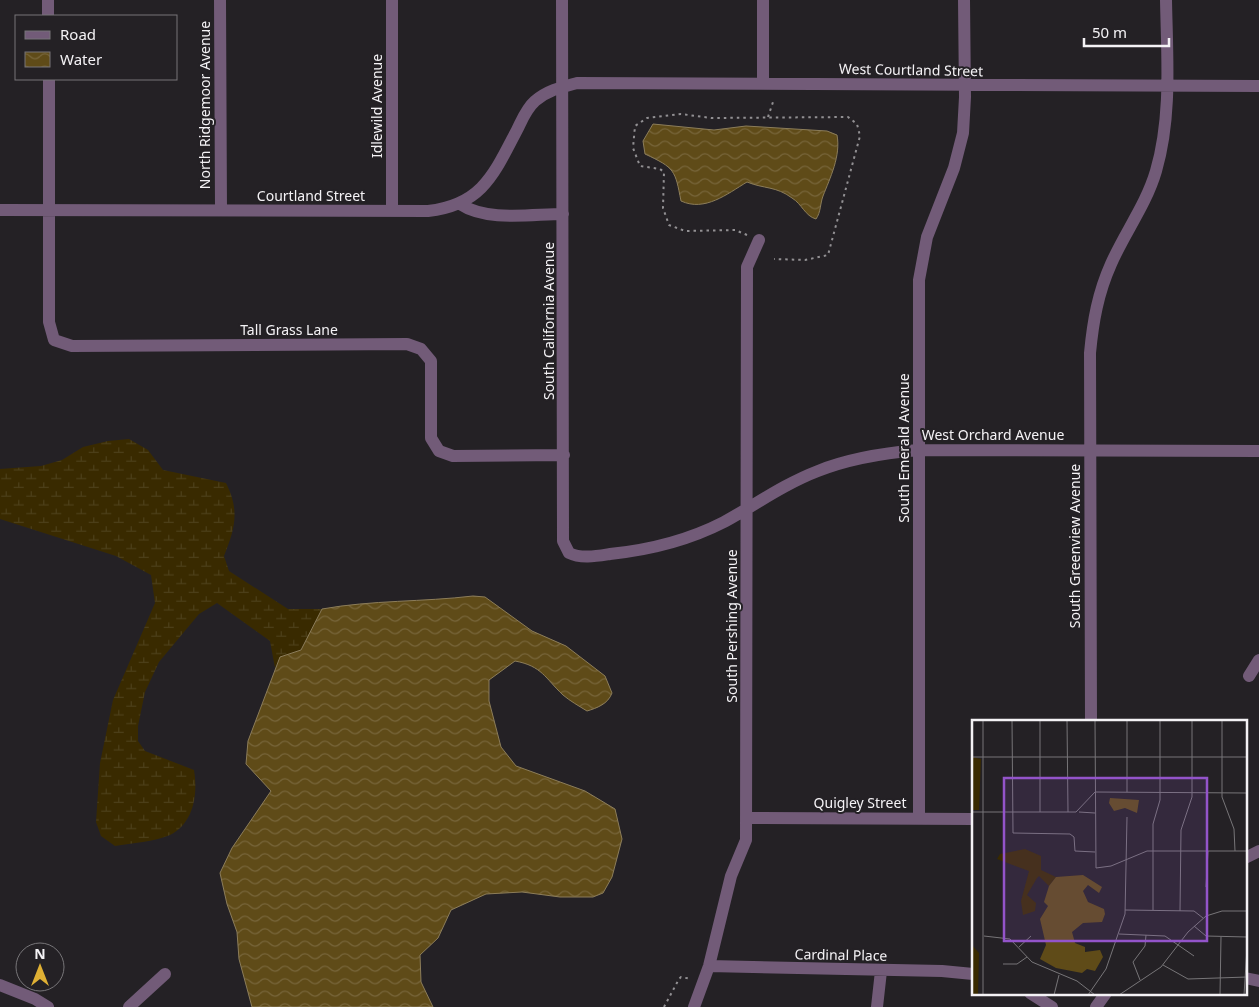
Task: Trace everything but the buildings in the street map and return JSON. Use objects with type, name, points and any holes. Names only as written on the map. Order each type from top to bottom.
[{"type":"street","points":[[48,0],[48,15]]},
{"type":"street","name":"North Ridgemoor Avenue","points":[[220,0],[221,210]]},
{"type":"street","name":"Idlewild Avenue","points":[[392,0],[392,211]]},
{"type":"street","name":"South California Avenue","points":[[562,0],[563,541],[569,553]]},
{"type":"street","points":[[763,0],[763,83]]},
{"type":"street","name":"South Emerald Avenue","points":[[919,818],[919,280],[922,260],[936,211],[956,160],[963,134],[965,86],[964,0]]},
{"type":"street","name":"South Greenview Avenue","points":[[1090,720],[1090,353],[1093,318],[1112,262],[1146,197],[1156,172],[1164,126],[1167,86],[1166,0]]},
{"type":"street","points":[[48,80],[49,210]]},
{"type":"street","name":"West Courtland Street","points":[[563,86],[578,84],[763,83],[965,86],[1259,86]]},
{"type":"street","name":"Courtland Street","points":[[0,210],[428,211],[446,209],[460,204],[482,190],[496,170],[527,110],[535,101],[550,90],[563,86]]},
{"type":"street","points":[[460,204],[470,210],[497,214],[563,214]]},
{"type":"street","name":"Tall Grass Lane","points":[[49,210],[49,322],[54,340],[72,346],[407,344],[421,349],[432,361],[430,438],[438,451],[454,456],[564,455]]},
{"type":"street","name":"South Pershing Avenue","points":[[694,1007],[709,966],[731,876],[746,840],[747,266],[759,240]]},
{"type":"street","name":"West Orchard Avenue","points":[[569,553],[575,556],[594,556],[662,545],[722,523],[794,481],[839,463],[885,453],[918,450],[1259,452]]},
{"type":"street","points":[[1249,676],[1259,660]]},
{"type":"street","name":"Quigley Street","points":[[747,818],[972,819]]},
{"type":"street","points":[[1246,858],[1259,851]]},
{"type":"street","name":"Cardinal Place","points":[[709,966],[942,971],[972,974]]},
{"type":"street","points":[[877,1007],[881,971]]},
{"type":"street","points":[[129,1007],[165,974]]},
{"type":"street","points":[[1246,978],[1259,981]]},
{"type":"street","points":[[0,985],[35,999],[48,1007]]},
{"type":"street","points":[[1032,994],[1052,1007]]},
{"type":"street","points":[[1096,1007],[1105,994]]},
{"type":"path","points":[[768,117],[774,99]]},
{"type":"path","points":[[759,240],[735,230],[685,232],[669,225],[664,208],[664,172],[660,169],[640,166],[632,148],[635,126],[647,118],[682,114],[711,118],[848,117],[857,124],[860,136],[828,255],[805,260],[774,259]]},
{"type":"path","points":[[664,1007],[678,979],[682,977],[694,980]]},
{"type":"green space","points":[[129,439],[148,450],[163,470],[226,483],[233,502],[234,511],[231,537],[224,556],[229,571],[288,609],[322,609],[301,650],[280,657],[275,668],[270,641],[217,603],[199,614],[159,662],[145,692],[138,726],[138,741],[145,751],[194,770],[195,789],[192,807],[184,823],[170,835],[150,841],[115,846],[101,836],[96,822],[100,763],[113,700],[155,603],[151,575],[116,556],[0,519],[0,469],[41,466],[62,460],[83,447],[108,441]]},
{"type":"water","points":[[653,124],[714,130],[746,126],[827,131],[837,135],[836,159],[818,216],[816,219],[806,213],[795,201],[781,191],[747,182],[724,196],[707,203],[690,204],[681,201],[672,171],[645,154],[643,141]]},
{"type":"water","points":[[473,596],[485,597],[532,631],[566,646],[605,676],[612,693],[610,697],[602,705],[587,711],[563,695],[537,669],[515,661],[489,680],[489,701],[501,747],[516,766],[585,791],[615,809],[622,839],[612,877],[603,893],[593,897],[560,897],[522,892],[486,894],[451,910],[438,938],[420,955],[421,982],[433,1007],[252,1007],[239,959],[237,932],[227,904],[220,873],[232,848],[271,791],[246,764],[248,741],[280,657],[301,650],[322,609],[360,604]]}]
